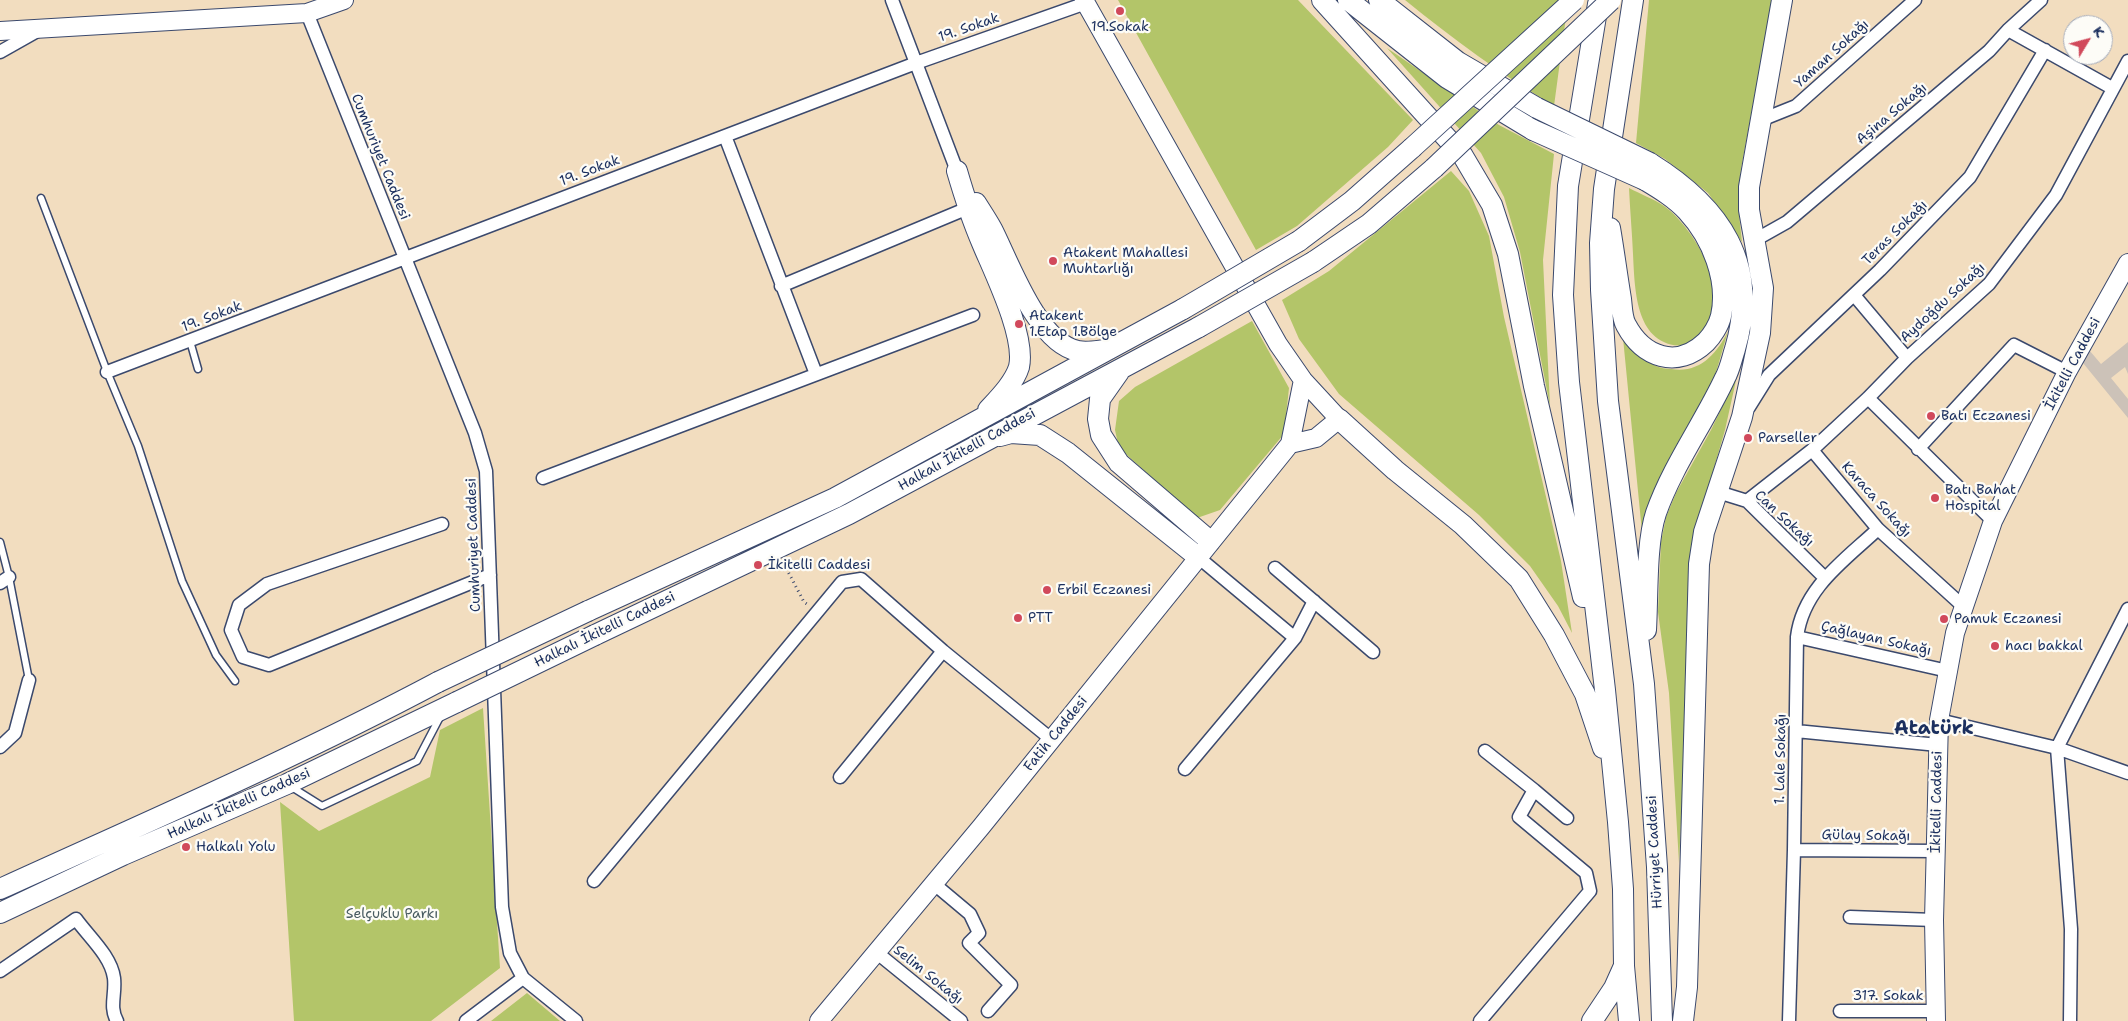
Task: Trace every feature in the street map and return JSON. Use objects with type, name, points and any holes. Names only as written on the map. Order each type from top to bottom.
[{"type":"main road","points":[[1322,0],[1463,156],[1492,205],[1508,254],[1534,386],[1605,690]]},
{"type":"main road","points":[[1348,0],[1447,78],[1533,130],[1648,171],[1675,178],[1700,199],[1734,248],[1743,295],[1740,330],[1727,375],[1681,459],[1656,514],[1652,532],[1644,684]]},
{"type":"main road","points":[[1379,0],[1458,62],[1648,171],[1666,192],[1688,212],[1704,236],[1718,265],[1724,295],[1721,318],[1711,337],[1699,349],[1682,357],[1667,358],[1649,352],[1636,341],[1625,323],[1604,188]]},
{"type":"main road","name":"Halkalı İkitelli Caddesi","points":[[0,889],[280,762],[438,682],[835,498],[1183,309],[1299,241],[1352,201],[1574,0]]},
{"type":"main road","points":[[1599,0],[1591,38],[1568,186],[1563,295],[1569,382],[1614,783],[1623,889],[1624,966],[1629,1021]]},
{"type":"main road","name":"Halkalı İkitelli Caddesi","points":[[0,912],[123,855],[287,784],[849,514],[1199,327],[1313,262],[1369,224],[1434,168],[1611,0]]},
{"type":"main road","points":[[1633,0],[1604,188],[1600,252],[1608,401],[1644,684]]},
{"type":"main road","points":[[1683,1021],[1687,987],[1699,564],[1704,532],[1742,418],[1760,333],[1763,288],[1749,210],[1748,187],[1783,1]]},
{"type":"main road","points":[[957,171],[968,208],[997,276],[1020,343],[1018,367],[1008,386],[980,420]]},
{"type":"main road","points":[[957,171],[991,227],[1021,292],[1056,340],[1077,351],[1109,350]]},
{"type":"main road","points":[[1122,368],[1100,399],[1098,419],[1101,436],[1119,463],[1210,541]]},
{"type":"main road","points":[[1339,418],[1395,470],[1463,525],[1518,579],[1554,635],[1585,694],[1614,783]]},
{"type":"main road","points":[[988,439],[1011,433],[1040,435],[1068,453],[1198,557]]},
{"type":"main road","name":"Hürriyet Caddesi","points":[[1644,684],[1657,867],[1662,1021]]},
{"type":"main road","points":[[1592,1021],[1614,988],[1624,966]]},
{"type":"street","points":[[892,0],[957,171]]},
{"type":"street","name":"Yaman Sokağı","points":[[1762,120],[1796,106],[1915,0]]},
{"type":"street","name":"Aşina Sokağı","points":[[1755,240],[1787,222],[1989,51],[2008,30],[2041,0]]},
{"type":"street","points":[[0,32],[305,7],[341,1]]},
{"type":"street","points":[[1085,1],[1273,336],[1303,380],[1339,418],[1316,438],[1290,444],[1303,380]]},
{"type":"street","name":"19. Sokak","points":[[107,372],[916,63],[1085,1]]},
{"type":"street","name":"Cumhuriyet Caddesi","points":[[305,7],[475,433],[486,471],[502,907],[510,953],[523,978],[576,1021]]},
{"type":"street","points":[[0,52],[41,29]]},
{"type":"street","points":[[2008,30],[2112,88]]},
{"type":"street","name":"Teras Sokağı","points":[[1742,418],[1769,375],[1854,295],[1970,177],[2045,50]]},
{"type":"street","name":"Aydoğdu Sokağı","points":[[1747,501],[1812,450],[1868,398],[1907,358],[1989,284],[2056,195],[2128,61]]},
{"type":"street","points":[[725,136],[816,374]]},
{"type":"street","points":[[781,286],[968,208]]},
{"type":"street","name":"İkitelli Caddesi","points":[[1936,1016],[1934,920],[1938,720],[1955,634],[1993,521],[2067,372],[2128,263]]},
{"type":"street","points":[[1854,295],[1907,358]]},
{"type":"street","points":[[543,478],[972,315]]},
{"type":"street","points":[[1918,449],[2014,346],[2067,372]]},
{"type":"street","points":[[1868,398],[1993,521]]},
{"type":"street","name":"Fatih Caddesi","points":[[819,1021],[1290,444]]},
{"type":"street","name":"Karaca Sokağı","points":[[1812,450],[1878,529],[1964,607]]},
{"type":"street","name":"Can Sokağı","points":[[1718,492],[1747,501],[1825,578]]},
{"type":"street","points":[[442,524],[267,584],[239,605],[231,630],[243,657],[268,665],[490,575]]},
{"type":"street","name":"1. Lale Sokağı","points":[[1789,1021],[1798,636],[1800,620],[1809,598],[1825,578],[1878,529]]},
{"type":"street","points":[[1198,557],[1295,638]]},
{"type":"street","points":[[1275,568],[1373,652]]},
{"type":"street","points":[[594,881],[842,582],[862,579],[943,651],[1051,739]]},
{"type":"street","points":[[1185,769],[1295,638],[1314,601]]},
{"type":"street","points":[[2070,1021],[2071,929],[2056,748],[2128,609]]},
{"type":"street","name":"Çağlayan Sokağı","points":[[1798,636],[1948,671]]},
{"type":"street","points":[[840,777],[943,651]]},
{"type":"street","points":[[0,747],[15,733],[29,680]]},
{"type":"street","points":[[1938,720],[2056,748],[2128,774]]},
{"type":"street","points":[[1796,731],[1938,745]]},
{"type":"street","points":[[1485,751],[1567,818]]},
{"type":"street","points":[[1480,1021],[1590,891],[1586,873],[1519,817],[1534,790]]},
{"type":"street","name":"Gülay Sokağı","points":[[1794,850],[1936,851]]},
{"type":"street","points":[[933,883],[970,914],[979,933],[968,943],[1011,985],[988,1011]]},
{"type":"street","points":[[1850,917],[1934,920]]},
{"type":"street","points":[[0,970],[76,919],[112,967],[115,982],[113,1010],[117,1021]]},
{"type":"street","name":"Selim Sokağı","points":[[876,952],[961,1021]]},
{"type":"street","points":[[466,1021],[523,978]]},
{"type":"street","name":"317. Sokak","points":[[1840,1011],[1936,1016]]},
{"type":"lane","points":[[41,198],[107,372],[138,446],[182,581],[216,655],[235,681]]},
{"type":"lane","points":[[190,341],[198,370]]},
{"type":"lane","points":[[0,542],[4,580],[29,680]]},
{"type":"lane","points":[[287,784],[322,806],[417,761],[451,704]]},
{"type":"path","points":[[776,548],[804,602],[817,613]]},
{"type":"shaded area","points":[[2128,342],[2128,374],[2125,367],[2111,378],[2128,399],[2128,418],[2074,352],[2084,344],[2101,364]]},
{"type":"green space","points":[[1118,0],[1298,0],[1413,120],[1388,147],[1297,226],[1256,250]]},
{"type":"green space","points":[[1405,0],[1571,0],[1565,24],[1554,106],[1478,56]]},
{"type":"green space","points":[[1649,0],[1772,0],[1741,169],[1738,205],[1742,242],[1708,193],[1665,159],[1636,143]]},
{"type":"green space","points":[[1387,48],[1499,125],[1554,154],[1543,260],[1550,406],[1520,252],[1504,197],[1481,153]]},
{"type":"green space","points":[[1451,171],[1469,191],[1489,236],[1504,317],[1561,561],[1572,633],[1558,606],[1530,566],[1479,515],[1339,394],[1299,339],[1282,300],[1329,271]]},
{"type":"green space","points":[[1629,188],[1660,203],[1674,215],[1685,227],[1704,256],[1715,288],[1716,303],[1713,317],[1693,345],[1674,345],[1660,340],[1649,331],[1642,318],[1635,287]]},
{"type":"green space","points":[[1252,321],[1289,388],[1284,434],[1220,510],[1197,518],[1119,448],[1115,430],[1119,401],[1135,387]]},
{"type":"green space","points":[[1728,331],[1715,376],[1690,423],[1642,532],[1623,338],[1638,354],[1651,364],[1663,368],[1681,370],[1698,365],[1706,360],[1713,354]]},
{"type":"green space","points":[[1737,376],[1725,430],[1708,489],[1686,720],[1679,863],[1669,693],[1658,612],[1661,542],[1666,517],[1676,493],[1711,430]]},
{"type":"green space","name":"Selçuklu Parkı","points":[[483,708],[500,968],[431,1021],[294,1021],[280,802],[319,831],[430,777],[440,730]]},
{"type":"green space","points":[[527,993],[560,1021],[491,1021]]},
{"type":"place","name":"19.Sokak","points":[[1120,11]]},
{"type":"place","name":"Atakent Mahallesi Muhtarlığı","points":[[1053,261]]},
{"type":"place","name":"Atakent 1.Etap 1.Bölge","points":[[1019,324]]},
{"type":"place","name":"Batı Eczanesi","points":[[1931,416]]},
{"type":"place","name":"Parseller","points":[[1748,438]]},
{"type":"place","name":"Batı Bahat Hospital","points":[[1935,498]]},
{"type":"place","name":"İkitelli Caddesi","points":[[758,565]]},
{"type":"place","name":"Erbil Eczanesi","points":[[1047,590]]},
{"type":"place","name":"PTT","points":[[1018,618]]},
{"type":"place","name":"Pamuk Eczanesi","points":[[1944,619]]},
{"type":"place","name":"hacı bakkal","points":[[1995,646]]},
{"type":"place","name":"Halkalı Yolu","points":[[186,847]]},
{"type":"district","name":"Atatürk","points":[[1934,729]]}]
